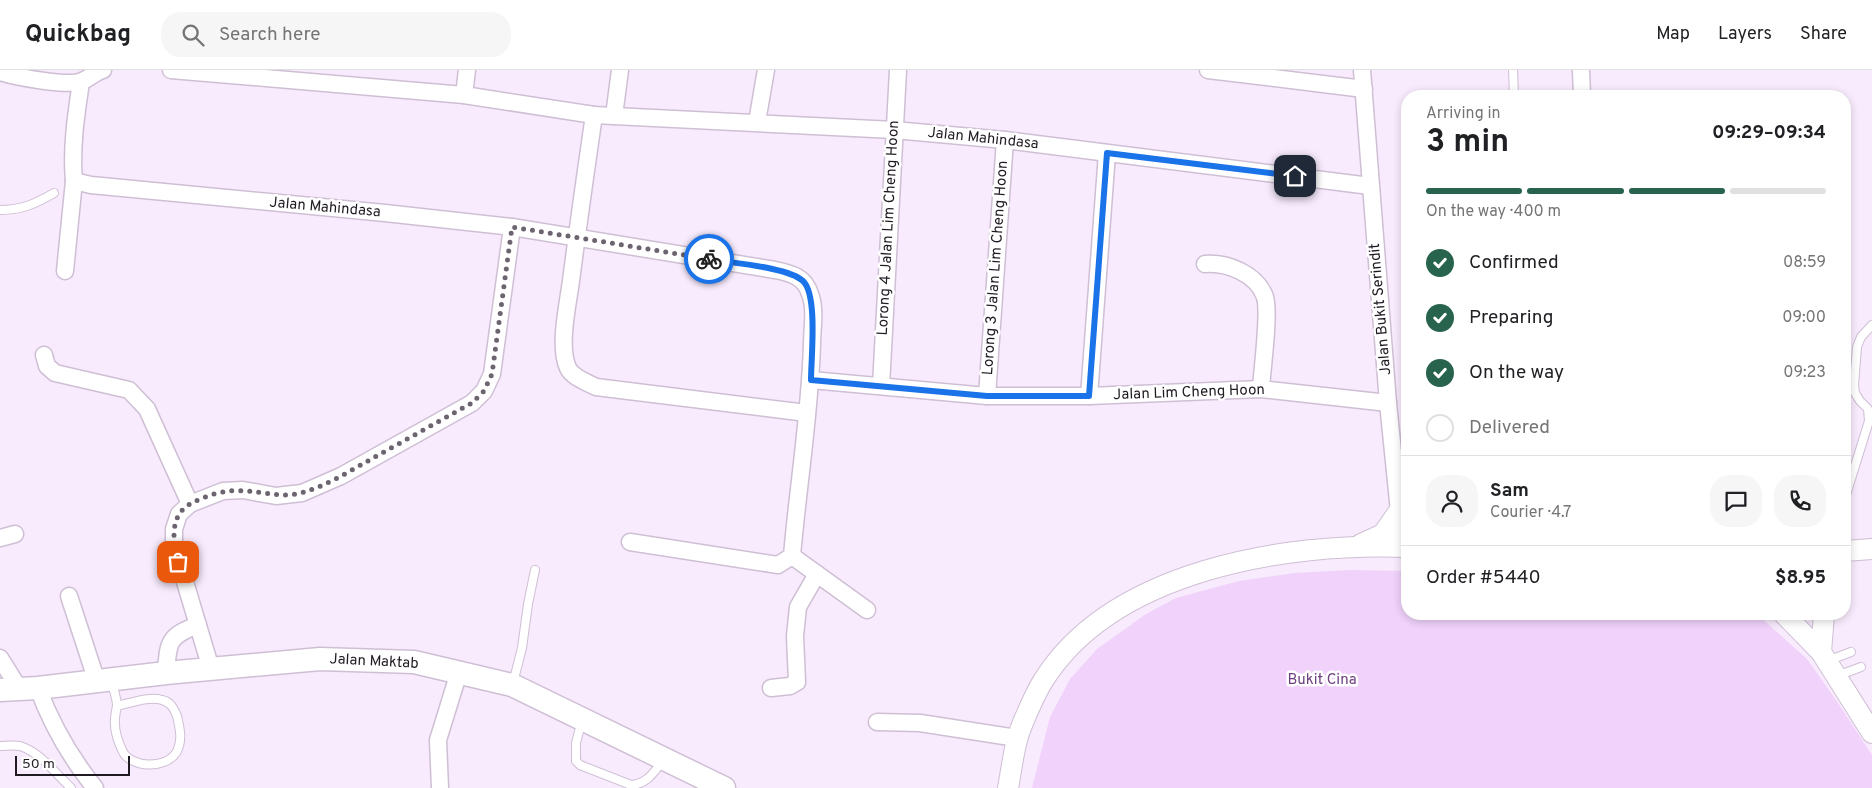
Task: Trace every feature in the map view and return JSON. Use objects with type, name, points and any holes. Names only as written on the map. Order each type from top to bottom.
[{"type":"main road","name":"Jalan Maktab","points":[[19,689],[320,659],[414,662],[512,685],[724,788]]},
{"type":"street","points":[[0,72],[53,82],[81,82],[98,71],[103,70]]},
{"type":"street","name":"Jalan Mahindasa","points":[[171,70],[464,95],[594,115],[894,130],[1005,140],[1370,186]]},
{"type":"street","points":[[464,95],[467,70]]},
{"type":"street","points":[[614,116],[620,70]]},
{"type":"street","points":[[757,122],[766,70]]},
{"type":"street","name":"Lorong 4 Jalan Lim Cheng Hoon","points":[[881,386],[898,70]]},
{"type":"street","points":[[1208,70],[1364,89]]},
{"type":"street","name":"Jalan Bukit Serindit","points":[[1362,70],[1388,403],[1401,500]]},
{"type":"street","points":[[1581,70],[1582,90]]},
{"type":"street","points":[[66,271],[74,181],[72,167],[74,139],[81,82]]},
{"type":"street","points":[[594,115],[576,237],[565,330],[564,353],[569,369],[580,380],[596,387],[807,413]]},
{"type":"street","name":"Lorong 3 Jalan Lim Cheng Hoon","points":[[987,396],[1005,140]]},
{"type":"street","points":[[1089,396],[1107,153]]},
{"type":"street","name":"Jalan Mahindasa","points":[[74,181],[90,185],[512,227],[791,274],[804,282],[811,295],[812,310],[811,380],[792,556]]},
{"type":"street","points":[[211,669],[174,546],[174,528],[179,514],[190,504],[223,491],[243,490],[276,496],[302,493],[341,476],[472,403],[484,391],[492,374],[512,227]]},
{"type":"street","points":[[1205,264],[1226,265],[1241,272],[1256,282],[1265,297],[1266,314],[1261,389]]},
{"type":"street","points":[[44,355],[47,366],[55,373],[68,378],[129,390],[138,398],[147,409],[190,504]]},
{"type":"street","name":"Jalan Lim Cheng Hoon","points":[[811,380],[987,396],[1089,396],[1261,389],[1388,403]]},
{"type":"street","points":[[1354,547],[1383,534],[1401,517]]},
{"type":"street","points":[[630,542],[778,565],[792,556],[867,610]]},
{"type":"street","points":[[1008,788],[1017,738],[1043,681],[1088,629],[1120,607],[1149,592],[1201,573],[1260,557],[1300,551],[1354,547],[1401,547]]},
{"type":"street","points":[[1851,551],[1872,549]]},
{"type":"street","points":[[771,688],[790,686],[797,682],[795,636],[798,608],[816,574]]},
{"type":"street","points":[[69,596],[104,681]]},
{"type":"street","points":[[1789,620],[1828,663],[1872,733]]},
{"type":"street","points":[[1824,620],[1828,663]]},
{"type":"street","points":[[166,673],[167,651],[172,640],[181,631],[198,625]]},
{"type":"street","points":[[0,658],[19,689],[48,717],[78,766],[95,788]]},
{"type":"street","points":[[440,788],[438,740],[459,672]]},
{"type":"street","points":[[877,722],[920,723],[964,728],[1017,738]]},
{"type":"lane","points":[[1513,70],[1514,90]]},
{"type":"lane","points":[[0,210],[17,210],[54,193]]},
{"type":"lane","points":[[1851,479],[1869,421],[1868,410],[1860,401],[1854,384],[1857,347],[1861,338],[1872,325]]},
{"type":"lane","points":[[512,685],[522,648],[535,570]]},
{"type":"lane","points":[[1828,663],[1851,652]]},
{"type":"lane","points":[[1828,663],[1860,667]]},
{"type":"lane","points":[[104,681],[117,706],[114,720],[117,739],[124,754],[131,762],[140,765],[152,764],[164,761],[175,755],[181,732],[175,710],[169,703],[152,699],[117,706]]},
{"type":"lane","points":[[582,718],[576,743],[576,761],[580,765],[631,785],[639,785],[648,780],[665,759]]},
{"type":"lane","points":[[0,746],[18,746],[29,750],[71,788]]},
{"type":"green space","name":"Bukit Cina","points":[[1350,570],[1401,571],[1401,620],[1764,620],[1807,659],[1872,755],[1872,788],[1032,788],[1050,717],[1070,679],[1097,649],[1146,614],[1176,598],[1239,581],[1295,573]]},
{"type":"way so far","points":[[178,562],[174,546],[174,528],[179,514],[190,504],[223,491],[243,490],[276,496],[302,493],[341,476],[472,403],[484,391],[492,374],[512,227],[709,259]]},
{"type":"route","points":[[709,259],[775,270],[791,274],[804,282],[811,295],[811,380],[987,396],[1089,396],[1107,153],[1295,176]]}]
